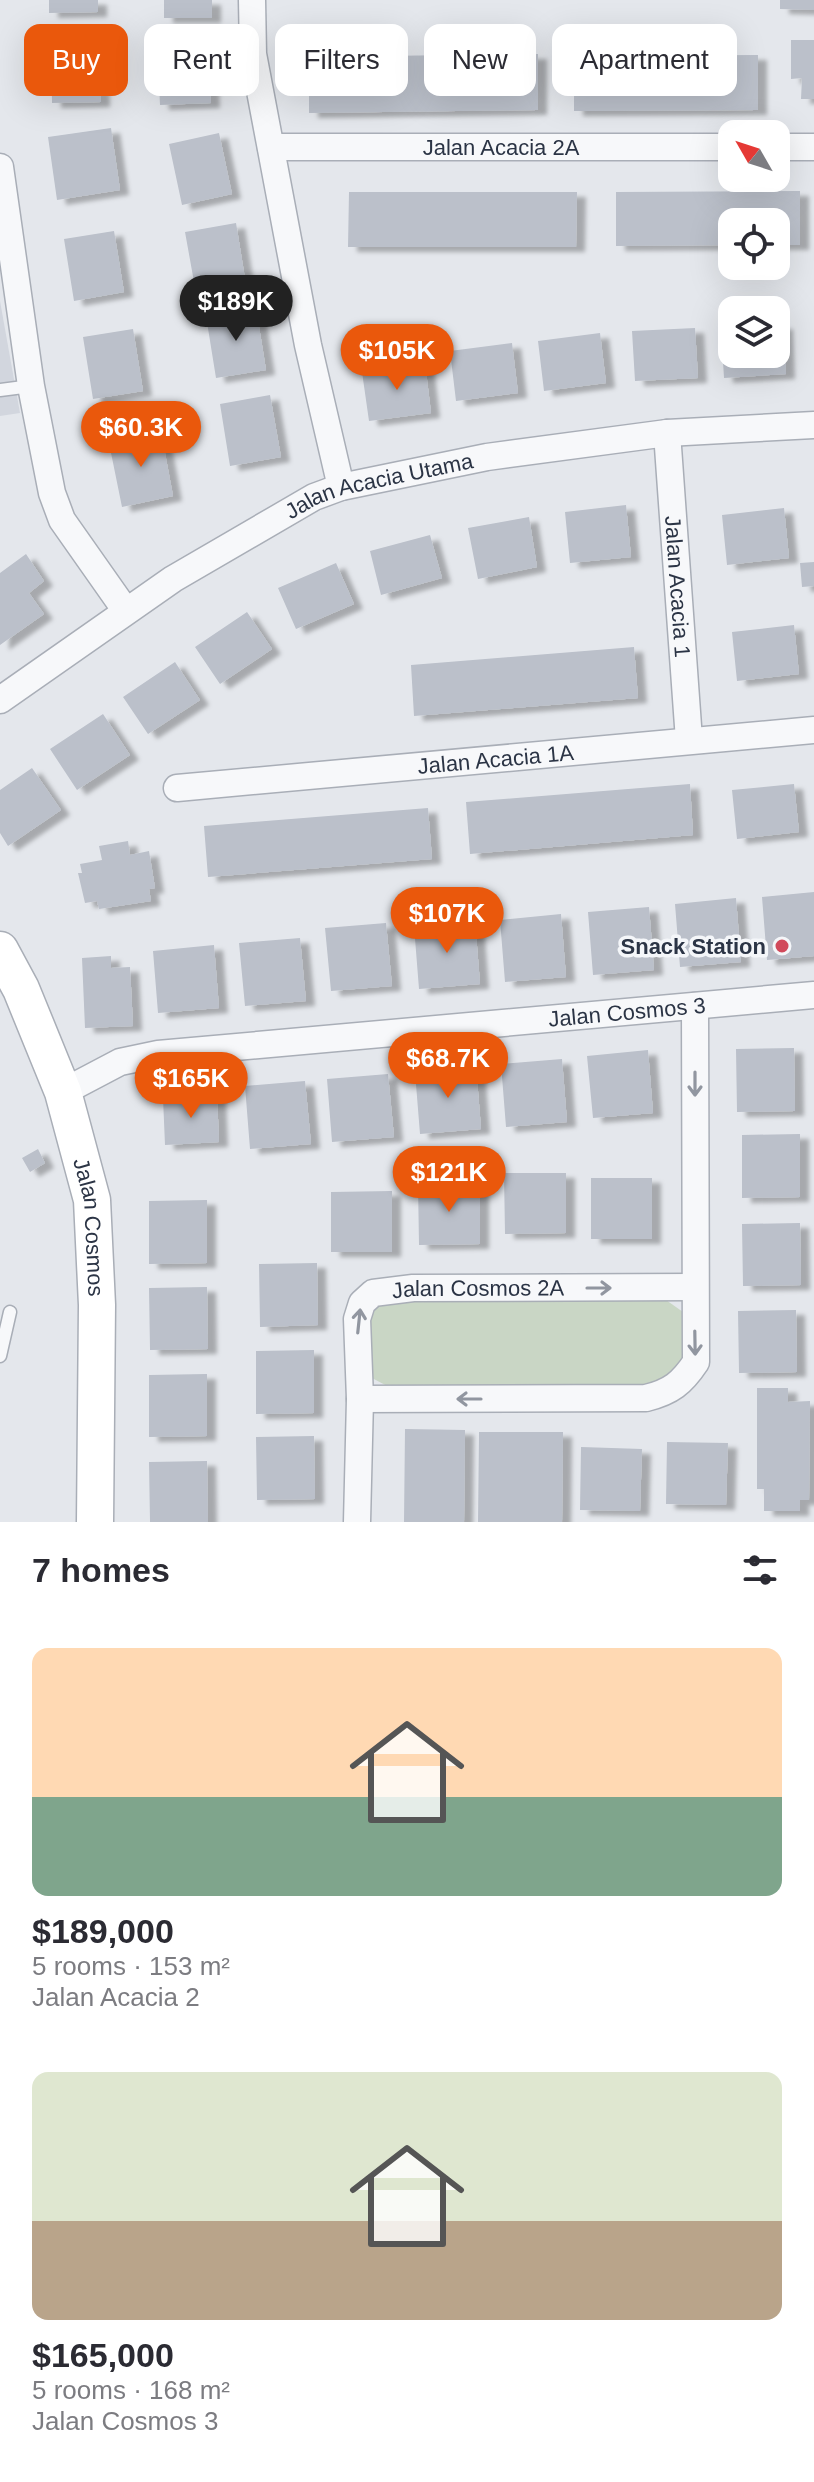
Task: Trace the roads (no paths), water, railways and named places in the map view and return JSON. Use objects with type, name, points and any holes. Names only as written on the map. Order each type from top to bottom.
[{"type":"street","points":[[252,0],[253,54],[308,345],[341,487]]},
{"type":"street","name":"Jalan Acacia 2A","points":[[271,147],[718,147]]},
{"type":"street","points":[[790,147],[814,147]]},
{"type":"street","points":[[0,167],[4,235],[52,493],[62,520],[126,611]]},
{"type":"street","name":"Jalan Acacia Utama","points":[[0,700],[126,611],[276,520],[341,487],[487,457],[667,433],[814,425]]},
{"type":"street","name":"Jalan Acacia 1","points":[[667,433],[689,740]]},
{"type":"street","name":"Jalan Acacia 1A","points":[[177,788],[814,730]]},
{"type":"street","name":"Jalan Cosmos","points":[[0,950],[21,989],[63,1092],[87,1178],[95,1229],[95,1522]]},
{"type":"street","name":"Jalan Cosmos 3","points":[[63,1092],[120,1062],[158,1054],[814,995]]},
{"type":"street","points":[[360,1399],[646,1398],[667,1393],[684,1380],[696,1362],[695,1006]]},
{"type":"street","name":"Jalan Cosmos 2A","points":[[357,1522],[360,1399],[357,1319],[362,1303],[373,1293],[413,1288],[694,1287]]},
{"type":"lane","points":[[0,390],[31,386]]},
{"type":"lane","points":[[0,1356],[10,1312]]},
{"type":"place","name":"Snack Station","points":[[782,946]]}]
